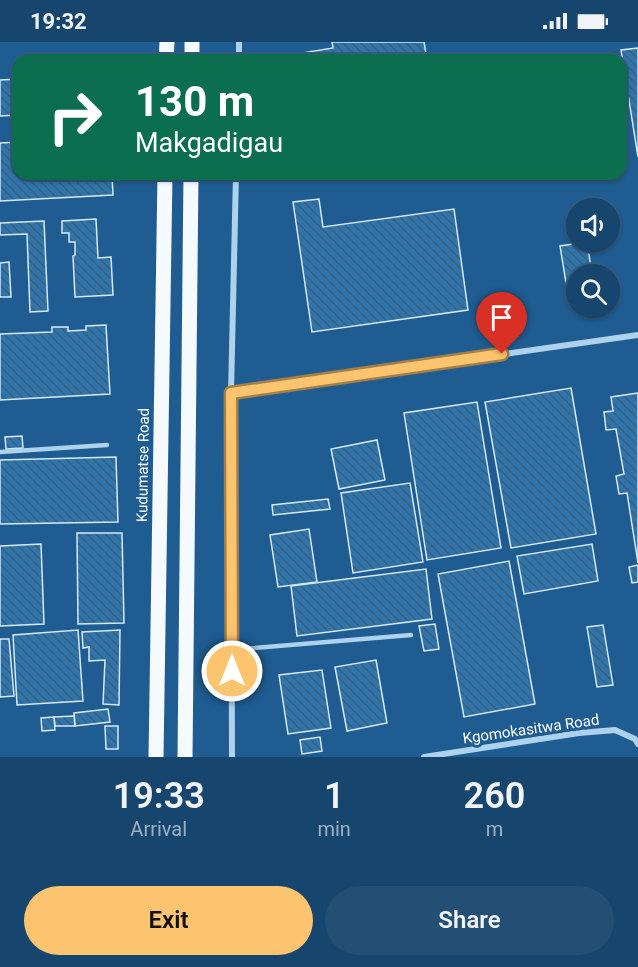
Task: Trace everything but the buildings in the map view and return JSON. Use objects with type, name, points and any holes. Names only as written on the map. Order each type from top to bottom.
[{"type":"main road","name":"Kudumatse Road","points":[[156,757],[165,180]]},
{"type":"main road","points":[[185,757],[191,180]]},
{"type":"street","points":[[232,757],[231,393],[236,180]]},
{"type":"street","points":[[231,393],[638,335]]},
{"type":"street","name":"Kgomokasitwa Road","points":[[424,757],[579,733],[615,730],[635,739],[638,744]]},
{"type":"lane","points":[[0,452],[107,445]]},
{"type":"lane","points":[[231,650],[411,635]]},
{"type":"route","points":[[232,671],[231,393],[502,354]]}]
